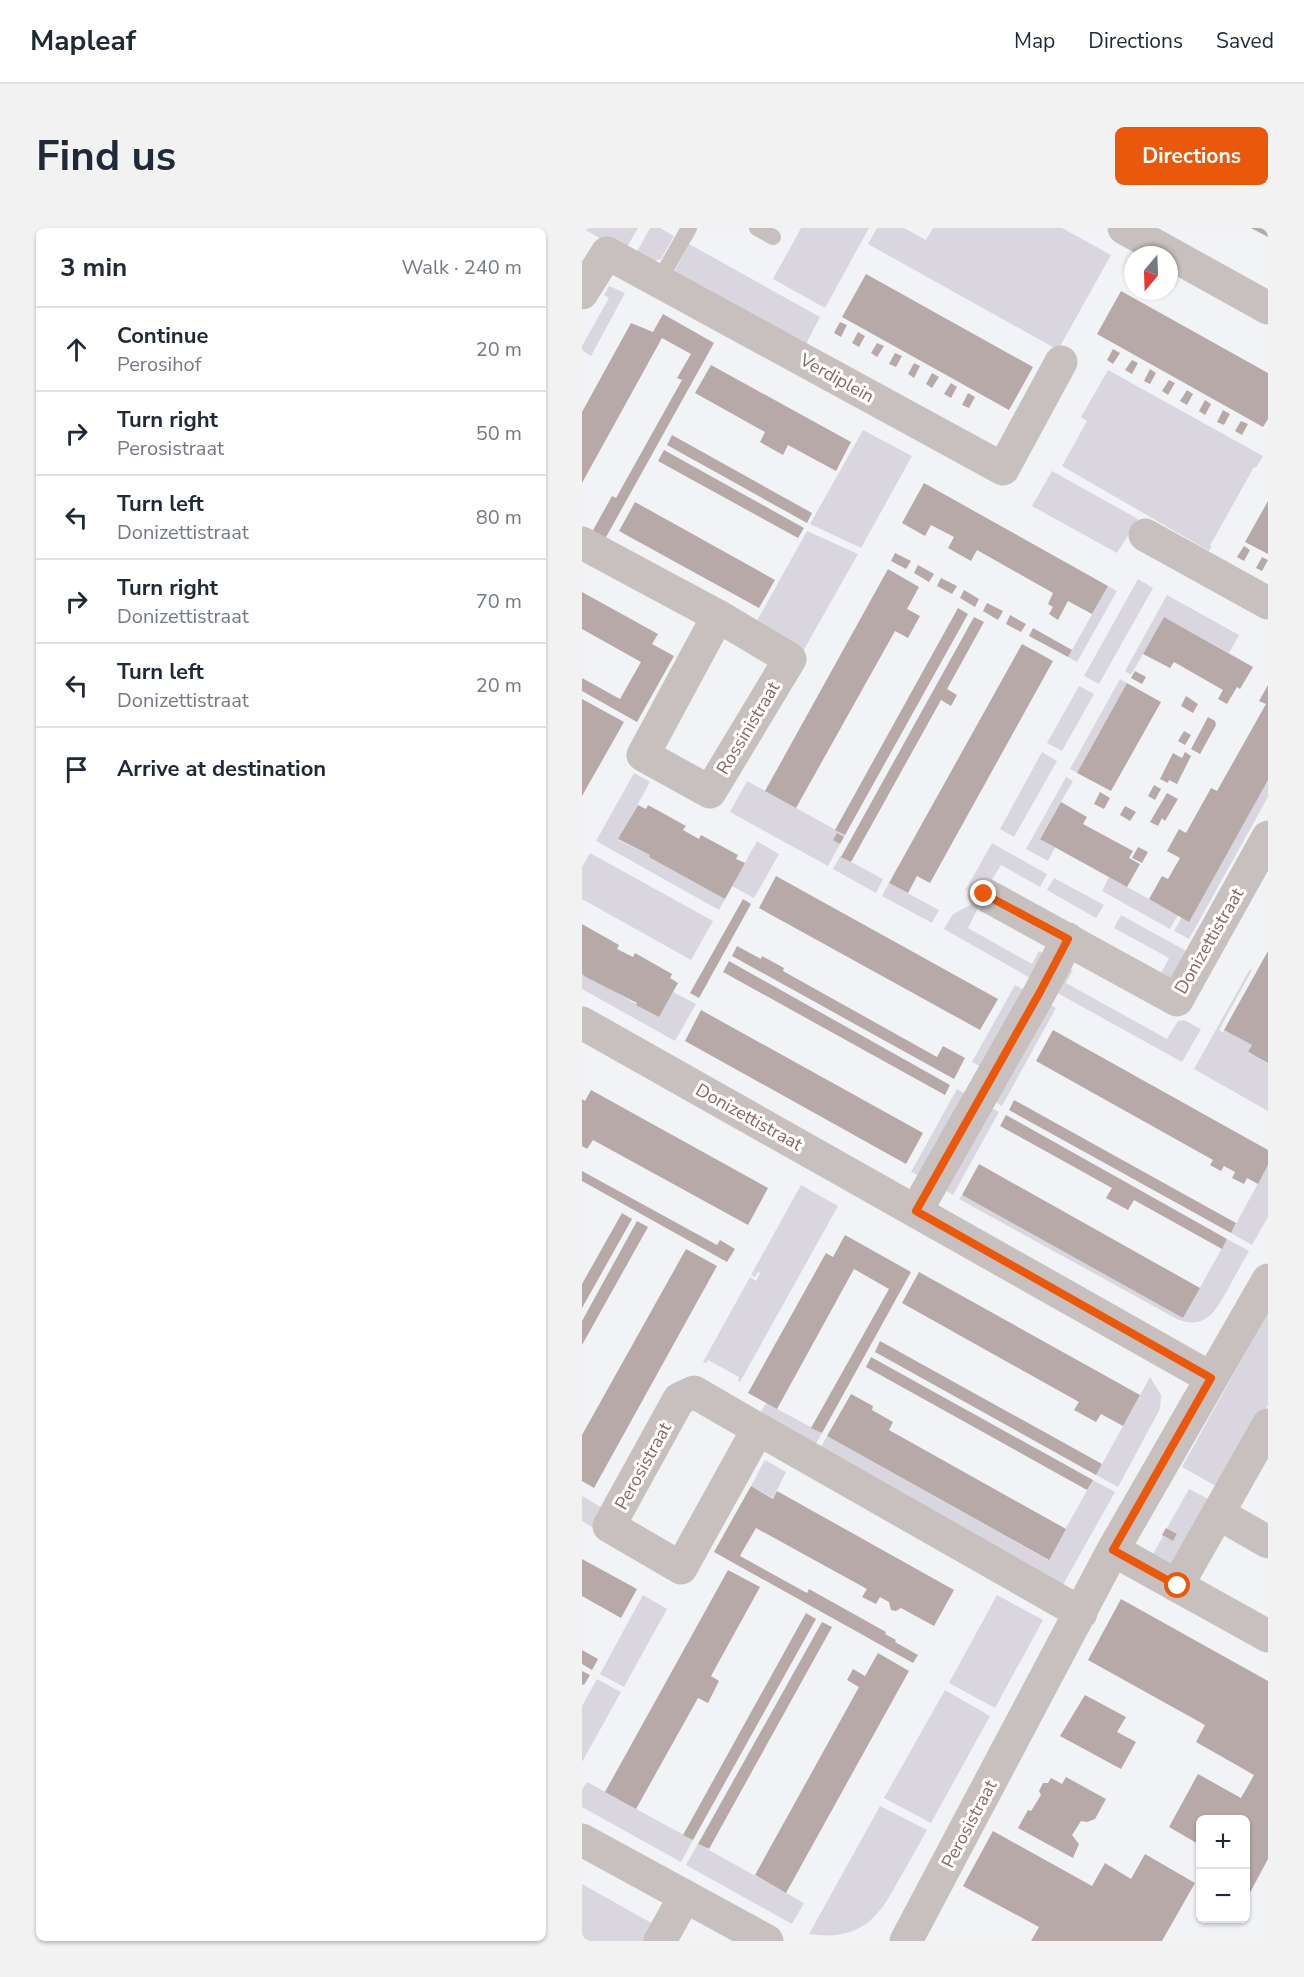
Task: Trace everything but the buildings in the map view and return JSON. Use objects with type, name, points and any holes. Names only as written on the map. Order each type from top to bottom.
[{"type":"street","points":[[1124,228],[1268,308]]},
{"type":"street","name":"Verdiplein","points":[[582,293],[607,252],[1003,469],[1061,362]]},
{"type":"street","points":[[1145,535],[1268,603]]},
{"type":"street","name":"Rossinistraat","points":[[582,543],[718,616],[790,659],[710,792],[643,755],[718,616]]},
{"type":"street","name":"Donizettistraat","points":[[984,894],[1178,1000],[1268,837]]},
{"type":"street","points":[[916,1211],[1068,939]]},
{"type":"street","name":"Donizettistraat","points":[[582,1023],[1211,1378]]},
{"type":"street","name":"Perosistraat","points":[[906,1941],[1082,1613],[1113,1550],[1268,1280]]},
{"type":"street","name":"Perosistraat","points":[[758,1429],[681,1568],[609,1526],[679,1399],[694,1392],[1082,1613]]},
{"type":"street","points":[[1178,1586],[1268,1425]]},
{"type":"street","points":[[1219,1514],[1268,1542]]},
{"type":"street","points":[[1113,1550],[1268,1636]]},
{"type":"street","points":[[582,1840],[767,1941]]},
{"type":"street","points":[[660,1941],[685,1896]]},
{"type":"lane","points":[[659,281],[689,228]]},
{"type":"lane","points":[[757,228],[773,237]]},
{"type":"shaded area","points":[[582,228],[638,228],[624,252]]},
{"type":"shaded area","points":[[650,228],[660,228],[674,236],[661,259],[649,262],[634,257]]},
{"type":"shaded area","points":[[801,228],[869,228],[825,308],[773,279]]},
{"type":"shaded area","points":[[877,228],[904,228],[926,240],[933,228],[1062,228],[1111,255],[1058,350],[868,244]]},
{"type":"shaded area","points":[[689,244],[820,317],[804,348],[671,278]]},
{"type":"shaded area","points":[[609,286],[625,293],[591,356],[582,350],[582,346],[609,298],[604,295]]},
{"type":"shaded area","points":[[1108,370],[1263,456],[1256,468],[1254,467],[1210,545],[1212,546],[1209,551],[1062,466],[1087,421],[1081,417]]},
{"type":"shaded area","points":[[863,430],[912,456],[861,548],[810,524]]},
{"type":"shaded area","points":[[1052,471],[1138,519],[1117,553],[1032,506]]},
{"type":"shaded area","points":[[807,531],[858,554],[802,653],[754,626]]},
{"type":"shaded area","points":[[1138,579],[1153,588],[1099,684],[1084,676]]},
{"type":"shaded area","points":[[1108,586],[1117,591],[1077,662],[1068,657]]},
{"type":"shaded area","points":[[1167,595],[1239,635],[1229,653],[1164,617],[1131,675],[1125,671]]},
{"type":"shaded area","points":[[1120,679],[1127,683],[1077,773],[1070,769]]},
{"type":"shaded area","points":[[1079,686],[1094,694],[1062,751],[1047,743]]},
{"type":"shaded area","points":[[1042,752],[1057,761],[1014,837],[1000,829]]},
{"type":"shaded area","points":[[634,773],[650,782],[618,840],[650,855],[725,899],[719,910],[596,841]]},
{"type":"shaded area","points":[[1066,777],[1073,781],[1040,838],[1055,847],[1048,861],[1026,849]]},
{"type":"shaded area","points":[[1268,780],[1268,797],[1189,939],[1174,931],[1213,877]]},
{"type":"shaded area","points":[[747,781],[845,835],[828,866],[730,812]]},
{"type":"shaded area","points":[[757,841],[779,854],[754,898],[732,886]]},
{"type":"shaded area","points":[[992,843],[1047,874],[1040,887],[1001,865],[991,881],[965,891]]},
{"type":"shaded area","points":[[590,853],[713,921],[691,960],[582,899],[582,867]]},
{"type":"shaded area","points":[[840,856],[883,879],[876,893],[833,869]]},
{"type":"shaded area","points":[[1109,877],[1178,915],[1170,929],[1102,891]]},
{"type":"shaded area","points":[[1054,878],[1104,905],[1096,918],[1047,890]]},
{"type":"shaded area","points":[[889,883],[939,910],[932,923],[882,896]]},
{"type":"shaded area","points":[[974,903],[977,910],[968,928],[1032,964],[1039,951],[1046,955],[1032,979],[944,929],[953,914]]},
{"type":"shaded area","points":[[1121,915],[1190,953],[1173,979],[1160,975],[1169,958],[1114,928]]},
{"type":"shaded area","points":[[1065,966],[1073,970],[1066,983],[1167,1039],[1178,1021],[1184,1020],[1201,1029],[1182,1062],[1052,990]]},
{"type":"shaded area","points":[[1250,969],[1252,970],[1219,1030],[1223,1033],[1224,1030],[1252,1045],[1248,1053],[1268,1063],[1268,1111],[1194,1069]]},
{"type":"shaded area","points":[[582,973],[659,1017],[673,992],[696,1004],[675,1041],[582,989]]},
{"type":"shaded area","points":[[1015,985],[1026,991],[983,1068],[972,1062]]},
{"type":"shaded area","points":[[1046,1002],[1056,1008],[1002,1106],[992,1100]]},
{"type":"shaded area","points":[[957,1089],[968,1095],[922,1177],[911,1172]]},
{"type":"shaded area","points":[[988,1106],[999,1112],[953,1195],[942,1188]]},
{"type":"shaded area","points":[[1268,1165],[1268,1217],[1252,1245],[1231,1233]]},
{"type":"shaded area","points":[[801,1185],[838,1206],[740,1382],[739,1377],[708,1360],[706,1363],[703,1362],[750,1277],[756,1281],[760,1273],[758,1272],[755,1277],[751,1275]]},
{"type":"shaded area","points":[[962,1195],[1183,1318],[1227,1239],[1249,1251],[1214,1311],[1203,1320],[1187,1322],[1177,1319],[959,1199]]},
{"type":"shaded area","points":[[1268,1312],[1268,1405],[1221,1489],[1182,1467]]},
{"type":"shaded area","points":[[1150,1377],[1161,1395],[1160,1409],[1118,1487],[1096,1475]]},
{"type":"shaded area","points":[[766,1403],[822,1433],[812,1451],[756,1420]]},
{"type":"shaded area","points":[[827,1436],[1048,1560],[1093,1480],[1115,1492],[1060,1590],[817,1454]]},
{"type":"shaded area","points":[[765,1460],[786,1472],[773,1498],[751,1486]]},
{"type":"shaded area","points":[[1189,1489],[1216,1503],[1177,1565],[1151,1558],[1163,1536],[1173,1541],[1177,1535],[1167,1528]]},
{"type":"shaded area","points":[[582,1496],[606,1510],[595,1529],[582,1521]]},
{"type":"shaded area","points":[[643,1595],[667,1609],[624,1687],[600,1674]]},
{"type":"shaded area","points":[[997,1595],[1043,1620],[995,1708],[949,1683]]},
{"type":"shaded area","points":[[597,1679],[621,1692],[582,1762],[582,1706]]},
{"type":"shaded area","points":[[945,1690],[990,1716],[931,1823],[884,1798]]},
{"type":"shaded area","points":[[587,1782],[693,1840],[681,1862],[582,1807],[582,1790]]},
{"type":"shaded area","points":[[880,1806],[927,1830],[882,1908],[873,1918],[853,1931],[841,1934],[809,1934]]},
{"type":"shaded area","points":[[698,1844],[804,1903],[792,1924],[686,1865]]},
{"type":"shaded area","points":[[582,1884],[655,1925],[646,1941],[582,1941]]},
{"type":"route","points":[[984,894],[1068,939],[916,1211],[1211,1378],[1113,1550],[1178,1586]]}]
